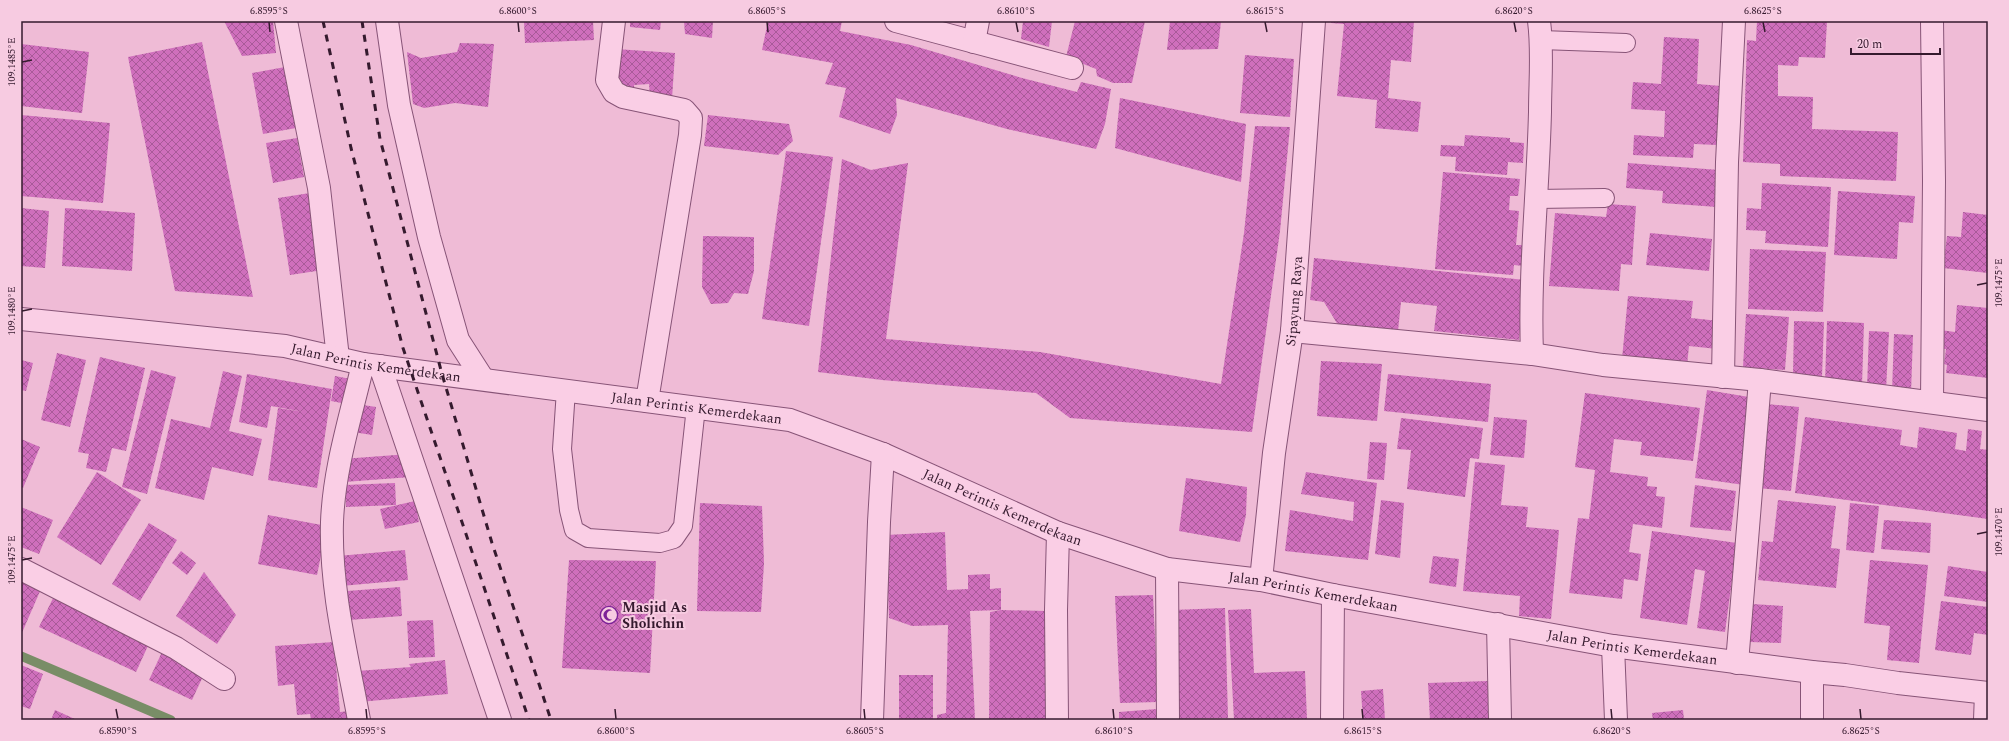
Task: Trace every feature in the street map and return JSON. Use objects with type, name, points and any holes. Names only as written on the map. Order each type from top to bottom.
[{"type":"street","points":[[286,21],[319,188],[338,358]]},
{"type":"street","points":[[387,21],[399,105],[429,237],[458,340],[483,379]]},
{"type":"street","points":[[614,21],[607,75],[609,85],[614,92],[623,97],[684,110],[691,118],[689,143],[647,401]]},
{"type":"street","points":[[896,21],[1072,68]]},
{"type":"street","points":[[974,42],[978,21]]},
{"type":"street","name":"Sipayung Raya","points":[[1261,580],[1274,453],[1292,331],[1314,21]]},
{"type":"street","points":[[1723,377],[1727,162],[1734,21]]},
{"type":"street","points":[[1932,21],[1934,189],[1932,401]]},
{"type":"street","points":[[1532,354],[1530,305],[1536,198],[1540,30]]},
{"type":"street","name":"Jalan Perintis Kemerdekaan","points":[[21,319],[285,346],[372,365],[790,420],[883,454],[1058,533],[1167,569],[1261,580],[1333,595],[1613,646],[1737,663],[1987,693]]},
{"type":"street","points":[[1292,331],[1532,354],[1603,365],[1760,380],[1932,401],[1988,410]]},
{"type":"street","points":[[359,720],[333,577],[332,521],[339,462],[372,365]]},
{"type":"street","points":[[372,365],[500,720]]},
{"type":"street","points":[[1737,663],[1760,380]]},
{"type":"street","points":[[872,720],[883,454]]},
{"type":"street","points":[[1056,720],[1058,533]]},
{"type":"street","points":[[21,569],[176,648],[224,679]]},
{"type":"street","points":[[1167,569],[1168,720]]},
{"type":"street","points":[[1332,720],[1333,595]]},
{"type":"street","points":[[1498,624],[1500,720]]},
{"type":"street","points":[[1613,646],[1616,720]]},
{"type":"street","points":[[1812,672],[1812,720]]},
{"type":"street","points":[[1985,720],[1987,693]]},
{"type":"lane","points":[[1540,30],[1626,43]]},
{"type":"lane","points":[[1536,198],[1605,198]]},
{"type":"lane","points":[[566,390],[562,449],[569,510],[574,530],[588,538],[660,542],[674,539],[683,526],[696,407]]},
{"type":"building","points":[[224,21],[273,21],[276,53],[242,56]]},
{"type":"building","points":[[524,21],[593,21],[594,40],[525,43]]},
{"type":"building","points":[[630,21],[661,21],[660,30],[630,27]]},
{"type":"building","points":[[684,21],[713,21],[712,38],[685,34]]},
{"type":"building","points":[[768,21],[842,21],[840,31],[911,45],[1022,78],[1077,92],[1081,82],[1111,89],[1105,124],[1096,149],[1007,129],[896,98],[897,115],[890,134],[839,117],[846,88],[825,84],[833,63],[762,50]]},
{"type":"building","points":[[1023,21],[1052,21],[1049,47],[1021,39]]},
{"type":"building","points":[[1075,21],[1124,21],[1126,23],[1145,21],[1132,83],[1113,83],[1097,76],[1096,69],[1066,57]]},
{"type":"building","points":[[1170,21],[1221,21],[1218,49],[1167,50]]},
{"type":"building","points":[[1331,21],[1414,21],[1411,62],[1391,60],[1388,98],[1421,102],[1418,132],[1375,128],[1377,100],[1337,96],[1344,24],[1331,23]]},
{"type":"building","points":[[1757,21],[1827,21],[1825,58],[1799,57],[1798,66],[1778,65],[1778,96],[1813,97],[1812,129],[1898,132],[1896,181],[1780,176],[1780,164],[1743,162],[1747,40],[1756,41]]},
{"type":"building","points":[[1664,37],[1699,39],[1697,84],[1721,86],[1717,145],[1694,144],[1693,158],[1633,155],[1634,135],[1664,137],[1665,111],[1631,109],[1633,82],[1661,84]]},
{"type":"building","points":[[202,42],[253,297],[175,291],[128,57]]},
{"type":"building","points":[[460,43],[494,44],[488,107],[455,103],[424,108],[413,104],[407,52],[421,58],[457,52]]},
{"type":"building","points":[[21,44],[89,52],[82,113],[21,106]]},
{"type":"building","points":[[616,49],[675,53],[672,99],[650,96],[649,84],[634,85],[635,94],[614,89]]},
{"type":"building","points":[[1245,55],[1294,59],[1290,117],[1240,113]]},
{"type":"building","points":[[285,67],[296,128],[263,134],[252,73]]},
{"type":"building","points":[[1120,98],[1246,124],[1241,182],[1115,148]]},
{"type":"building","points":[[21,115],[110,123],[103,203],[21,196]]},
{"type":"building","points":[[708,115],[789,124],[793,141],[778,155],[704,146]]},
{"type":"building","points":[[1255,126],[1290,127],[1280,231],[1252,432],[1070,418],[1036,393],[882,380],[818,372],[842,159],[871,170],[908,163],[886,339],[1040,352],[1221,384],[1244,233]]},
{"type":"building","points":[[1465,135],[1510,138],[1510,142],[1524,143],[1523,163],[1508,162],[1507,175],[1455,171],[1456,157],[1440,156],[1441,145],[1464,146]]},
{"type":"building","points":[[297,138],[304,177],[273,183],[266,143]]},
{"type":"building","points":[[786,151],[833,157],[809,326],[762,319]]},
{"type":"building","points":[[1628,163],[1719,170],[1717,207],[1662,203],[1663,191],[1626,188]]},
{"type":"building","points":[[1443,172],[1520,179],[1518,196],[1510,196],[1509,210],[1519,211],[1516,245],[1524,245],[1523,266],[1514,265],[1513,275],[1435,269]]},
{"type":"building","points":[[1762,183],[1831,187],[1828,247],[1765,243],[1766,231],[1746,230],[1747,208],[1761,209]]},
{"type":"building","points":[[1838,191],[1915,196],[1913,223],[1899,222],[1897,259],[1834,255]]},
{"type":"building","points":[[310,193],[323,270],[290,275],[278,198]]},
{"type":"building","points":[[1608,204],[1636,206],[1632,265],[1621,264],[1619,291],[1549,286],[1555,213],[1606,217]]},
{"type":"building","points":[[21,208],[49,211],[45,268],[21,266]]},
{"type":"building","points":[[65,208],[135,213],[132,271],[62,266]]},
{"type":"building","points":[[1963,212],[1988,215],[1988,273],[1943,268],[1947,236],[1961,237]]},
{"type":"building","points":[[1650,233],[1712,239],[1709,271],[1646,265]]},
{"type":"building","points":[[703,236],[754,237],[754,271],[748,294],[734,293],[728,303],[711,304],[702,287]]},
{"type":"building","points":[[1750,249],[1826,252],[1823,312],[1748,309]]},
{"type":"building","points":[[1314,258],[1525,280],[1519,340],[1434,331],[1437,306],[1401,302],[1398,331],[1338,325],[1324,302],[1310,300]]},
{"type":"building","points":[[1628,296],[1693,301],[1691,318],[1719,321],[1717,349],[1689,346],[1687,365],[1622,359]]},
{"type":"building","points":[[1957,305],[1988,308],[1988,378],[1946,373],[1947,365],[1944,364],[1946,349],[1938,349],[1940,330],[1955,332]]},
{"type":"building","points":[[1746,314],[1789,317],[1785,370],[1743,367]]},
{"type":"building","points":[[1794,321],[1824,322],[1822,377],[1793,376]]},
{"type":"building","points":[[1827,321],[1864,323],[1862,385],[1825,383]]},
{"type":"building","points":[[1869,331],[1889,332],[1886,390],[1867,389]]},
{"type":"building","points":[[1894,334],[1913,335],[1911,393],[1892,392]]},
{"type":"building","points":[[57,353],[86,360],[70,427],[41,420]]},
{"type":"building","points":[[100,357],[145,368],[126,451],[112,448],[106,472],[86,468],[89,454],[78,452]]},
{"type":"building","points":[[21,360],[33,363],[26,391],[21,390]]},
{"type":"building","points":[[1321,361],[1382,364],[1377,421],[1317,416]]},
{"type":"building","points":[[151,370],[176,377],[147,494],[122,487]]},
{"type":"building","points":[[223,371],[242,376],[229,431],[262,439],[253,476],[212,467],[204,500],[155,488],[171,419],[210,428]]},
{"type":"building","points":[[247,374],[332,389],[317,488],[268,480],[278,408],[304,412],[271,406],[267,428],[239,422]]},
{"type":"building","points":[[1388,374],[1491,384],[1488,422],[1384,411]]},
{"type":"building","points":[[335,376],[356,380],[352,405],[331,401]]},
{"type":"building","points":[[1707,390],[1749,397],[1745,419],[1753,420],[1744,485],[1695,478]]},
{"type":"building","points":[[1585,393],[1700,408],[1693,461],[1640,455],[1642,442],[1614,439],[1610,472],[1648,477],[1647,486],[1657,487],[1656,496],[1665,497],[1662,528],[1633,524],[1629,552],[1641,554],[1638,581],[1624,579],[1622,599],[1569,593],[1578,518],[1589,519],[1595,470],[1575,467]]},
{"type":"building","points":[[357,404],[376,407],[372,435],[353,432]]},
{"type":"building","points":[[1766,404],[1799,407],[1791,491],[1757,488]]},
{"type":"building","points":[[1494,417],[1527,420],[1524,458],[1490,455]]},
{"type":"building","points":[[1805,417],[1902,430],[1900,445],[1917,448],[1919,427],[1957,433],[1955,449],[1966,451],[1968,429],[1982,431],[1980,449],[1988,450],[1988,519],[1795,493]]},
{"type":"building","points":[[1401,418],[1483,428],[1479,459],[1470,458],[1465,497],[1407,489],[1411,450],[1397,449]]},
{"type":"building","points":[[21,439],[40,447],[23,488],[21,487]]},
{"type":"building","points":[[1370,442],[1387,443],[1384,480],[1367,479]]},
{"type":"building","points":[[409,454],[411,477],[344,482],[342,459]]},
{"type":"building","points":[[1475,462],[1505,465],[1501,505],[1528,507],[1526,527],[1559,530],[1551,619],[1519,616],[1520,596],[1463,591]]},
{"type":"building","points":[[97,472],[141,500],[101,565],[57,537]]},
{"type":"building","points":[[1306,472],[1377,483],[1368,560],[1285,551],[1290,510],[1353,521],[1354,502],[1301,494]]},
{"type":"building","points":[[1186,478],[1247,487],[1246,515],[1240,542],[1179,531]]},
{"type":"building","points":[[395,483],[396,505],[346,507],[345,485]]},
{"type":"building","points":[[1695,485],[1736,491],[1731,531],[1690,527]]},
{"type":"building","points":[[1381,500],[1404,503],[1400,558],[1375,554]]},
{"type":"building","points":[[1778,500],[1836,506],[1831,548],[1840,549],[1836,588],[1758,580],[1762,541],[1773,542]]},
{"type":"building","points":[[415,501],[419,522],[385,529],[380,509]]},
{"type":"building","points":[[700,503],[762,506],[764,563],[761,612],[697,611]]},
{"type":"building","points":[[1850,503],[1879,506],[1874,553],[1846,550]]},
{"type":"building","points":[[21,507],[53,520],[39,554],[21,547]]},
{"type":"building","points":[[268,515],[327,526],[317,575],[258,564]]},
{"type":"building","points":[[1884,520],[1931,523],[1930,553],[1881,549]]},
{"type":"building","points":[[149,523],[177,540],[140,601],[112,584]]},
{"type":"building","points":[[1652,531],[1737,543],[1725,632],[1697,628],[1705,571],[1695,569],[1687,625],[1640,618]]},
{"type":"building","points":[[945,532],[947,590],[968,589],[968,575],[990,574],[990,589],[1001,588],[1001,610],[970,611],[975,720],[937,720],[937,715],[946,713],[948,625],[912,626],[889,618],[886,535]]},
{"type":"building","points":[[405,550],[408,580],[341,586],[338,556]]},
{"type":"building","points":[[181,551],[196,563],[187,575],[172,563]]},
{"type":"building","points":[[1433,556],[1459,559],[1456,587],[1429,583]]},
{"type":"building","name":"Masjid As Sholichin","points":[[569,560],[656,561],[650,673],[562,668]]},
{"type":"building","points":[[1870,560],[1928,565],[1919,663],[1887,660],[1890,626],[1864,623]]},
{"type":"building","points":[[1948,566],[1988,572],[1988,602],[1944,596]]},
{"type":"building","points":[[204,572],[236,615],[217,644],[176,616]]},
{"type":"building","points":[[21,580],[41,589],[21,635]]},
{"type":"building","points":[[400,587],[402,616],[349,620],[347,591]]},
{"type":"building","points":[[56,592],[152,637],[136,672],[39,627]]},
{"type":"building","points":[[1153,595],[1158,702],[1120,703],[1115,596]]},
{"type":"building","points":[[1941,601],[1988,607],[1988,635],[1974,633],[1971,655],[1935,650]]},
{"type":"building","points":[[1752,604],[1783,606],[1781,643],[1750,642]]},
{"type":"building","points":[[1225,608],[1228,718],[1175,719],[1172,610]]},
{"type":"building","points":[[1251,609],[1254,673],[1305,671],[1307,720],[1234,720],[1228,610]]},
{"type":"building","points":[[1001,610],[1046,611],[1046,720],[989,720],[990,612]]},
{"type":"building","points":[[433,620],[435,657],[409,658],[407,621]]},
{"type":"building","points":[[334,642],[340,712],[350,711],[350,720],[311,720],[310,714],[297,715],[294,684],[278,686],[275,646]]},
{"type":"building","points":[[162,652],[205,672],[192,700],[149,680]]},
{"type":"building","points":[[445,660],[448,694],[359,702],[357,671],[411,667],[409,664]]},
{"type":"building","points":[[21,665],[43,674],[30,709],[21,706]]},
{"type":"building","points":[[899,675],[933,675],[933,720],[899,720]]},
{"type":"building","points":[[1488,681],[1490,720],[1430,720],[1428,683]]},
{"type":"building","points":[[1383,689],[1385,720],[1363,720],[1361,691]]},
{"type":"building","points":[[1157,709],[1158,720],[1119,720],[1119,712]]},
{"type":"building","points":[[55,710],[77,720],[51,720]]},
{"type":"building","points":[[1683,710],[1684,720],[1653,720],[1652,713]]},
{"type":"waterway","points":[[21,656],[171,720]]},
{"type":"railway","points":[[323,21],[351,148],[403,348],[529,720]]},
{"type":"railway","points":[[362,21],[380,139],[442,374],[492,543],[551,720]]},
{"type":"place","name":"Masjid As Sholichin","points":[[609,615]]}]
